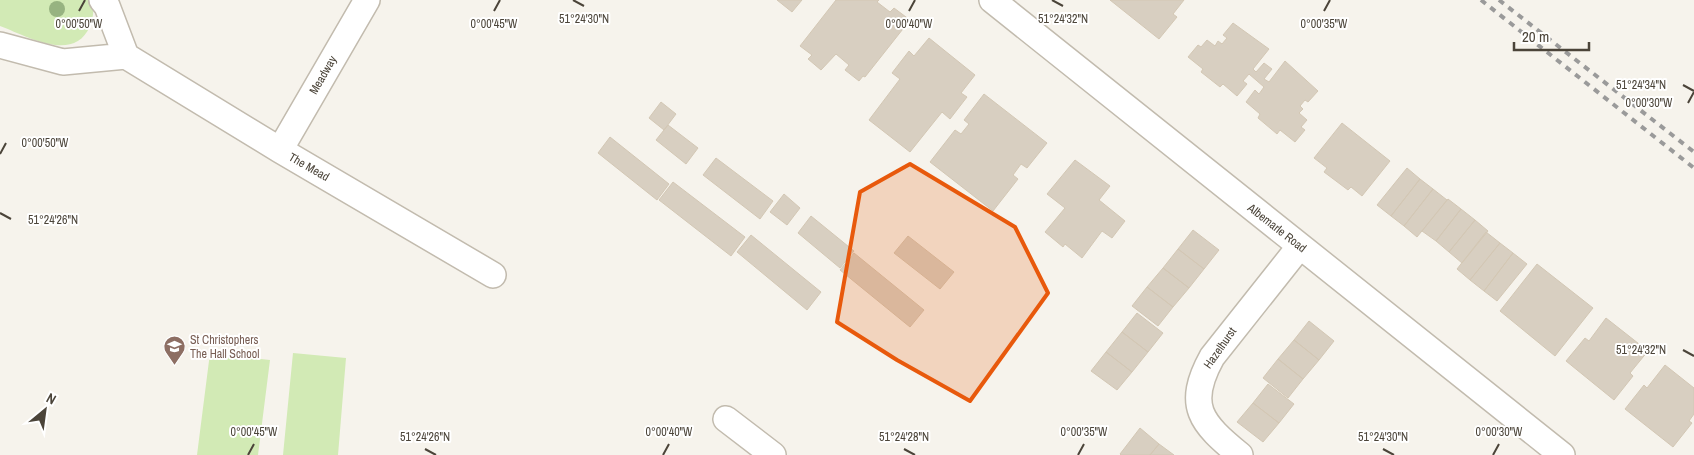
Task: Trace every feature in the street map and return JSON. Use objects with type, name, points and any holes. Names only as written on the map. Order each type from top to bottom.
[{"type":"street","points":[[0,45],[63,62],[126,56],[107,6],[102,0]]},
{"type":"street","name":"Meadway","points":[[280,150],[366,0]]},
{"type":"street","name":"Albemarle Road","points":[[992,0],[1562,455]]},
{"type":"street","name":"The Mead","points":[[126,56],[280,150],[493,275]]},
{"type":"street","name":"Hazelhurst","points":[[1240,455],[1212,432],[1202,415],[1198,396],[1201,376],[1212,357],[1300,246]]},
{"type":"street","points":[[726,419],[773,455]]},
{"type":"highlighted area","points":[[910,164],[1015,227],[1048,293],[970,401],[897,360],[837,322],[860,192]]},
{"type":"green space","points":[[0,0],[91,0],[93,17],[83,37],[73,43],[62,45],[49,44],[0,26]]},
{"type":"green space","points":[[210,353],[270,360],[258,455],[197,455]]},
{"type":"green space","points":[[293,353],[346,358],[338,455],[283,455]]},
{"type":"building","points":[[777,0],[802,0],[792,12]]},
{"type":"building","points":[[836,0],[879,0],[877,2],[890,12],[894,8],[910,20],[865,77],[863,76],[859,81],[845,70],[849,65],[836,54],[821,70],[808,59],[812,55],[800,46]]},
{"type":"building","points":[[1110,0],[1184,0],[1173,14],[1177,17],[1159,39]]},
{"type":"building","points":[[1233,23],[1269,49],[1253,69],[1256,72],[1264,63],[1272,69],[1264,79],[1269,82],[1285,61],[1318,91],[1308,102],[1305,100],[1300,106],[1303,109],[1299,113],[1307,120],[1301,127],[1305,130],[1295,142],[1280,130],[1277,134],[1258,118],[1260,114],[1246,102],[1255,90],[1259,94],[1264,87],[1249,74],[1243,81],[1247,84],[1237,96],[1223,84],[1220,87],[1201,72],[1203,69],[1188,57],[1198,45],[1201,47],[1207,40],[1215,46],[1218,41],[1222,44],[1227,38],[1223,35]]},
{"type":"building","points":[[929,38],[975,75],[961,93],[967,97],[950,119],[942,112],[910,152],[869,120],[900,79],[892,73],[909,51],[914,56]]},
{"type":"building","points":[[984,94],[1047,143],[1027,168],[1021,164],[1013,175],[1018,179],[993,211],[930,162],[955,130],[961,134],[969,124],[964,120]]},
{"type":"building","points":[[661,102],[676,114],[664,130],[649,118]]},
{"type":"building","points":[[1342,123],[1390,161],[1362,196],[1351,187],[1348,190],[1324,172],[1327,168],[1314,158]]},
{"type":"building","points":[[668,125],[698,148],[686,164],[656,140]]},
{"type":"building","points":[[610,137],[669,184],[657,200],[598,153]]},
{"type":"building","points":[[716,158],[773,201],[760,219],[703,175]]},
{"type":"building","points":[[1075,160],[1110,186],[1099,200],[1125,221],[1112,238],[1102,231],[1082,258],[1065,244],[1063,247],[1045,232],[1065,208],[1047,194]]},
{"type":"building","points":[[1407,168],[1420,179],[1391,216],[1377,205]]},
{"type":"building","points":[[1420,179],[1433,189],[1404,226],[1391,216]]},
{"type":"building","points":[[673,182],[745,237],[731,256],[659,200]]},
{"type":"building","points":[[1433,189],[1447,200],[1417,237],[1404,226]]},
{"type":"building","points":[[784,194],[800,208],[787,225],[770,212]]},
{"type":"building","points":[[1448,199],[1461,209],[1436,241],[1422,231]]},
{"type":"building","points":[[1461,209],[1475,220],[1449,252],[1436,241]]},
{"type":"building","points":[[811,216],[854,251],[840,268],[798,233]]},
{"type":"building","points":[[1475,220],[1488,231],[1462,263],[1449,252]]},
{"type":"building","points":[[1193,230],[1219,250],[1204,269],[1178,249]]},
{"type":"building","points":[[1486,232],[1500,243],[1470,280],[1457,269]]},
{"type":"building","points":[[751,235],[821,292],[807,310],[737,252]]},
{"type":"building","points":[[908,236],[954,272],[940,289],[894,253]]},
{"type":"building","points":[[1500,243],[1513,253],[1484,291],[1470,280]]},
{"type":"building","points":[[1178,249],[1204,269],[1189,288],[1163,268]]},
{"type":"building","points":[[854,253],[924,310],[910,327],[840,270]]},
{"type":"building","points":[[1513,253],[1527,264],[1497,301],[1484,291]]},
{"type":"building","points":[[1537,264],[1593,308],[1555,356],[1500,311]]},
{"type":"building","points":[[1163,268],[1189,288],[1173,307],[1147,287]]},
{"type":"building","points":[[1147,287],[1173,307],[1158,326],[1132,306]]},
{"type":"building","points":[[1137,313],[1163,333],[1148,352],[1122,332]]},
{"type":"building","points":[[1606,318],[1648,351],[1630,373],[1633,376],[1614,400],[1566,361],[1585,338],[1589,341]]},
{"type":"building","points":[[1309,321],[1334,341],[1319,360],[1294,340]]},
{"type":"building","points":[[1122,332],[1148,352],[1132,372],[1106,352]]},
{"type":"building","points":[[1294,340],[1319,360],[1303,379],[1278,359]]},
{"type":"building","points":[[1106,352],[1132,372],[1117,390],[1091,371]]},
{"type":"building","points":[[1278,359],[1303,379],[1288,398],[1263,378]]},
{"type":"building","points":[[1665,365],[1694,388],[1694,414],[1689,421],[1692,423],[1673,447],[1625,409],[1644,385],[1647,388]]},
{"type":"building","points":[[1268,384],[1294,404],[1279,423],[1253,403]]},
{"type":"building","points":[[1253,403],[1279,423],[1263,442],[1237,422]]},
{"type":"building","points":[[1140,428],[1159,444],[1150,455],[1121,455],[1120,454]]},
{"type":"building","points":[[1159,444],[1174,455],[1150,455]]},
{"type":"railway","points":[[1481,0],[1694,168]]},
{"type":"railway","points":[[1499,0],[1694,152]]},
{"type":"place","name":"St Christophers The Hall School","points":[[174,366]]}]
